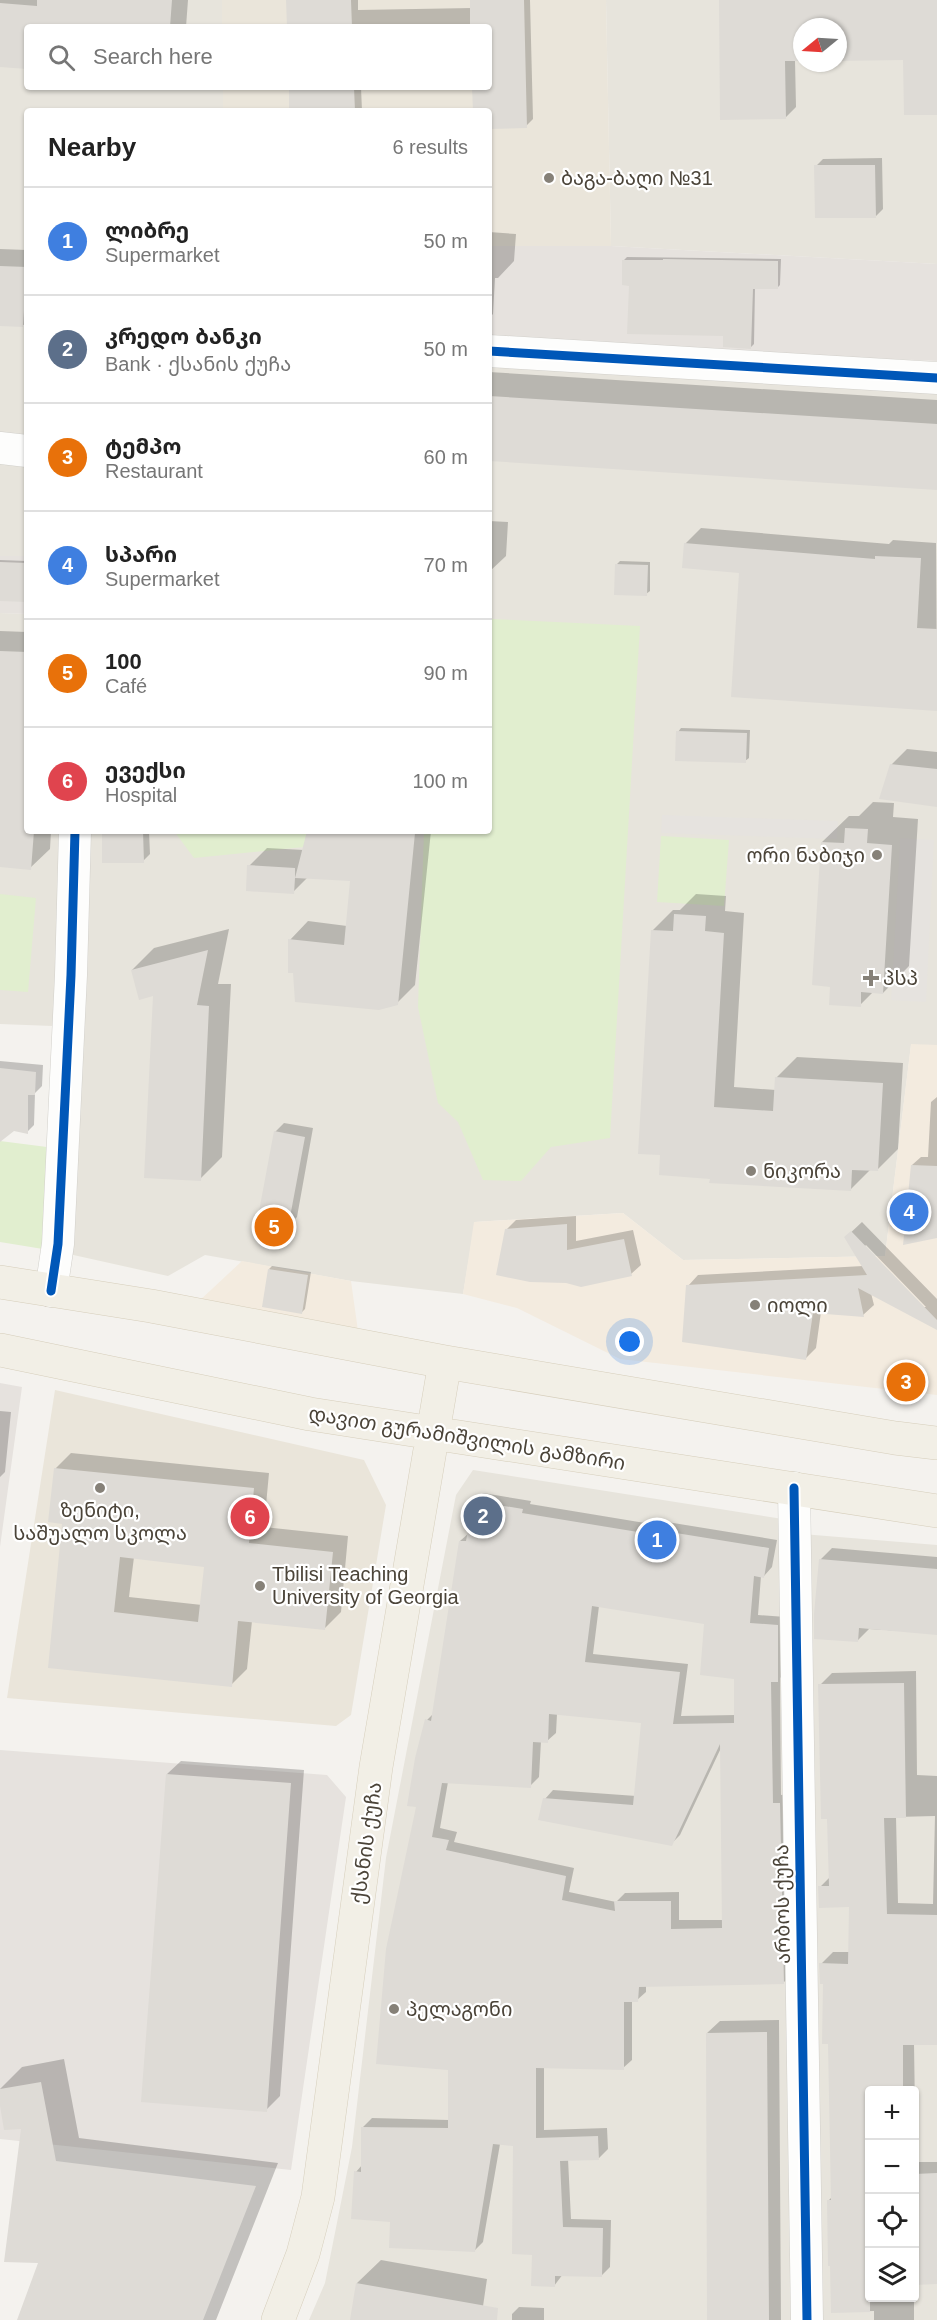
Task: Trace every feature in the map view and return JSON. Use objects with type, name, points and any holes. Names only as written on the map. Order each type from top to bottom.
[{"type":"main road","points":[[0,1282],[151,1306],[445,1362],[895,1438],[937,1443]]},
{"type":"main road","name":"დავით გურამიშვილის გამზირი","points":[[0,1350],[310,1414],[937,1511]]},
{"type":"main road","name":"ქსანის ქუჩა","points":[[278,2320],[303,2253],[318,2197],[370,1809],[445,1362]]},
{"type":"street","points":[[492,351],[937,378]]},
{"type":"street","points":[[0,448],[24,451]]},
{"type":"street","points":[[51,1291],[58,1244],[71,975],[75,834]]},
{"type":"street","name":"არბოს ქუჩა","points":[[794,1488],[807,2320]]},
{"type":"shaded area","points":[[0,0],[222,0],[222,24],[24,24],[24,90],[223,90],[223,108],[24,108],[24,440],[0,436]]},
{"type":"shaded area","name":"ბაგა-ბაღი №31","points":[[222,0],[606,0],[611,246],[492,246],[492,108],[223,108],[223,90],[492,90],[492,24],[222,24]]},
{"type":"shaded area","points":[[606,0],[937,0],[937,264],[611,246]]},
{"type":"shaded area","points":[[492,246],[611,246],[937,264],[937,361],[492,341]]},
{"type":"shaded area","points":[[492,367],[937,391],[937,1045],[911,1045],[885,1256],[683,1260],[623,1213],[475,1222],[463,1294],[351,1281],[205,1255],[168,1276],[69,1254],[90,834],[492,834]]},
{"type":"shaded area","points":[[0,456],[24,459],[24,556],[0,556]]},
{"type":"shaded area","points":[[0,556],[24,556],[24,614],[0,613]]},
{"type":"shaded area","points":[[0,613],[24,614],[24,834],[62,834],[53,1026],[0,1024]]},
{"type":"shaded area","points":[[662,815],[838,821],[837,839],[661,833]]},
{"type":"shaded area","points":[[900,838],[934,840],[926,1002],[891,1000]]},
{"type":"shaded area","points":[[911,1044],[937,1045],[937,1395],[620,1359],[517,1308],[463,1294],[474,1222],[623,1213],[683,1260],[885,1256]]},
{"type":"shaded area","points":[[242,1261],[351,1281],[358,1331],[198,1302]]},
{"type":"shaded area","points":[[0,1383],[22,1387],[0,1547]]},
{"type":"shaded area","points":[[55,1390],[364,1460],[386,1505],[351,1715],[336,1726],[7,1698]]},
{"type":"shaded area","points":[[473,1470],[789,1520],[800,2320],[309,2320],[325,2283],[352,2147],[386,1858],[456,1495]]},
{"type":"shaded area","points":[[802,1534],[937,1545],[937,2320],[819,2320]]},
{"type":"shaded area","points":[[0,1750],[327,1775],[346,1797],[291,2170],[0,2139]]},
{"type":"green space","points":[[492,619],[640,626],[610,1138],[551,1147],[521,1181],[483,1180],[458,1122],[438,1103],[418,1007],[424,834],[492,834]]},
{"type":"green space","points":[[176,834],[308,834],[304,847],[194,858]]},
{"type":"green space","points":[[661,836],[729,840],[724,906],[657,902]]},
{"type":"green space","points":[[0,894],[36,898],[28,992],[0,990]]},
{"type":"green space","points":[[0,1141],[47,1147],[43,1249],[0,1242]]},
{"type":"building","points":[[37,0],[172,0],[170,24],[24,24],[24,69],[0,67],[0,3],[37,6]]},
{"type":"building","points":[[286,0],[351,0],[352,24],[287,24]]},
{"type":"building","points":[[470,0],[524,0],[527,128],[492,129],[492,108],[473,108],[472,90],[492,90],[492,24],[470,24]]},
{"type":"building","points":[[719,0],[937,0],[937,115],[904,115],[903,60],[847,61],[847,18],[793,18],[793,61],[785,61],[786,119],[720,120]]},
{"type":"building","points":[[289,90],[354,90],[355,108],[289,108]]},
{"type":"building","points":[[814,165],[875,165],[876,218],[815,218]]},
{"type":"building","points":[[622,260],[778,261],[778,289],[753,289],[751,349],[723,347],[723,336],[627,334],[629,286],[622,285]]},
{"type":"building","points":[[0,266],[24,267],[23,327],[0,326]]},
{"type":"building","points":[[492,396],[937,424],[937,490],[492,461]]},
{"type":"building","points":[[684,543],[875,559],[875,556],[921,558],[917,628],[937,629],[937,711],[731,697],[739,573],[682,568]]},
{"type":"building","points":[[0,562],[24,563],[24,602],[0,601]]},
{"type":"building","points":[[615,564],[648,565],[647,596],[614,595]]},
{"type":"building","points":[[0,651],[24,652],[24,834],[34,834],[31,870],[0,867]]},
{"type":"building","points":[[676,731],[747,733],[746,763],[675,761]]},
{"type":"building","points":[[890,764],[937,769],[937,807],[879,799]]},
{"type":"building","points":[[845,828],[868,829],[867,843],[892,845],[883,994],[861,992],[861,1007],[829,1005],[830,987],[812,985],[821,842],[844,843]]},
{"type":"building","points":[[102,834],[143,834],[144,863],[102,863]]},
{"type":"building","points":[[306,834],[415,834],[398,1005],[379,1010],[295,1002],[293,973],[288,973],[288,939],[344,945],[350,881],[295,878]]},
{"type":"building","points":[[247,865],[295,868],[294,894],[246,891]]},
{"type":"building","points":[[674,914],[706,916],[705,931],[724,933],[714,1107],[773,1111],[775,1077],[883,1083],[878,1171],[852,1170],[851,1191],[709,1183],[710,1179],[659,1175],[660,1155],[638,1154],[651,930],[673,931]]},
{"type":"building","points":[[208,950],[197,1005],[209,1006],[201,1181],[144,1178],[153,996],[139,1000],[131,970]]},
{"type":"building","points":[[0,1068],[36,1072],[35,1095],[28,1095],[28,1134],[14,1131],[0,1142]]},
{"type":"building","points":[[274,1131],[305,1137],[288,1228],[257,1222]]},
{"type":"building","points":[[911,1165],[937,1166],[937,1238],[903,1245]]},
{"type":"building","points":[[567,1224],[567,1250],[624,1239],[632,1276],[581,1287],[566,1283],[530,1282],[496,1275],[505,1229]]},
{"type":"building","points":[[851,1231],[937,1320],[937,1330],[858,1288],[864,1317],[813,1313],[806,1360],[682,1342],[686,1285],[867,1275],[844,1237]]},
{"type":"building","points":[[268,1269],[308,1275],[302,1314],[262,1307]]},
{"type":"building","points":[[54,1468],[254,1488],[249,1543],[333,1552],[325,1630],[238,1621],[232,1687],[48,1668],[62,1524],[48,1522]],"holes":[[[120,1557],[204,1567],[198,1622],[114,1612]]]},
{"type":"building","points":[[473,1501],[523,1509],[522,1513],[638,1532],[639,1527],[769,1548],[764,1578],[754,1576],[750,1623],[778,1625],[778,1682],[771,1682],[773,1803],[780,1803],[784,1984],[639,1987],[638,2002],[624,2002],[624,2070],[536,2068],[536,2138],[598,2136],[599,2160],[560,2161],[563,2227],[603,2228],[602,2277],[555,2276],[555,2287],[531,2286],[532,2255],[512,2254],[513,2146],[493,2144],[475,2252],[389,2248],[390,2222],[351,2219],[354,2171],[361,2172],[361,2127],[448,2128],[448,2070],[376,2064],[386,1949],[416,1807],[407,1806],[415,1758],[425,1719],[431,1721],[459,1541],[466,1541]],"holes":[[[592,1606],[704,1624],[700,1675],[734,1679],[734,1723],[673,1724],[680,1672],[585,1662]],[[549,1714],[641,1723],[633,1805],[543,1798],[538,1820],[672,1846],[720,1744],[722,1928],[671,1929],[671,1901],[614,1901],[615,1911],[562,1900],[566,1876],[446,1850],[449,1840],[432,1837],[442,1783],[531,1788],[533,1742],[548,1743]]]},
{"type":"building","points":[[819,1559],[937,1569],[937,1635],[859,1628],[858,1642],[814,1639]]},
{"type":"building","points":[[904,1683],[906,1818],[884,1818],[887,1914],[937,1915],[937,2045],[903,2045],[903,2086],[865,2086],[865,2302],[870,2302],[870,2312],[831,2313],[827,2200],[831,2200],[828,2044],[822,2044],[823,1984],[820,1984],[819,1963],[848,1964],[849,1907],[819,1908],[818,1886],[829,1886],[827,1819],[821,1819],[818,1684]]},
{"type":"building","points":[[166,1774],[291,1783],[267,2112],[141,2102]]},
{"type":"building","points":[[767,2032],[769,2320],[707,2320],[706,2033]]},
{"type":"building","points":[[41,2082],[56,2161],[256,2186],[203,2320],[17,2320],[38,2263],[4,2262],[21,2129],[4,2130],[0,2089]]},
{"type":"building","points":[[937,2173],[937,2284],[919,2285],[919,2174]]},
{"type":"building","points":[[356,2283],[498,2308],[497,2320],[350,2320]]},
{"type":"cycle path","points":[[492,351],[937,378]]},
{"type":"cycle path","points":[[51,1291],[58,1244],[71,975],[75,834]]},
{"type":"cycle path","points":[[794,1488],[807,2320]]},
{"type":"place","name":"ბაგა-ბაღი №31","points":[[549,178]]},
{"type":"place","name":"ორი ნაბიჯი","points":[[877,855]]},
{"type":"place","name":"პსპ","points":[[871,978]]},
{"type":"place","name":"ნიკორა","points":[[751,1171]]},
{"type":"place","name":"სპარი","points":[[909,1212]]},
{"type":"place","name":"100","points":[[274,1227]]},
{"type":"place","name":"იოლი","points":[[755,1305]]},
{"type":"place","name":"ტემპო","points":[[906,1382]]},
{"type":"place","name":"ზენიტი, საშუალო სკოლა","points":[[100,1488]]},
{"type":"place","name":"კრედო ბანკი","points":[[483,1516]]},
{"type":"place","name":"ევექსი","points":[[250,1517]]},
{"type":"place","name":"ლიბრე","points":[[657,1540]]},
{"type":"place","name":"Tbilisi Teaching University of Georgia","points":[[260,1586]]},
{"type":"place","name":"პელაგონი","points":[[394,2009]]}]
